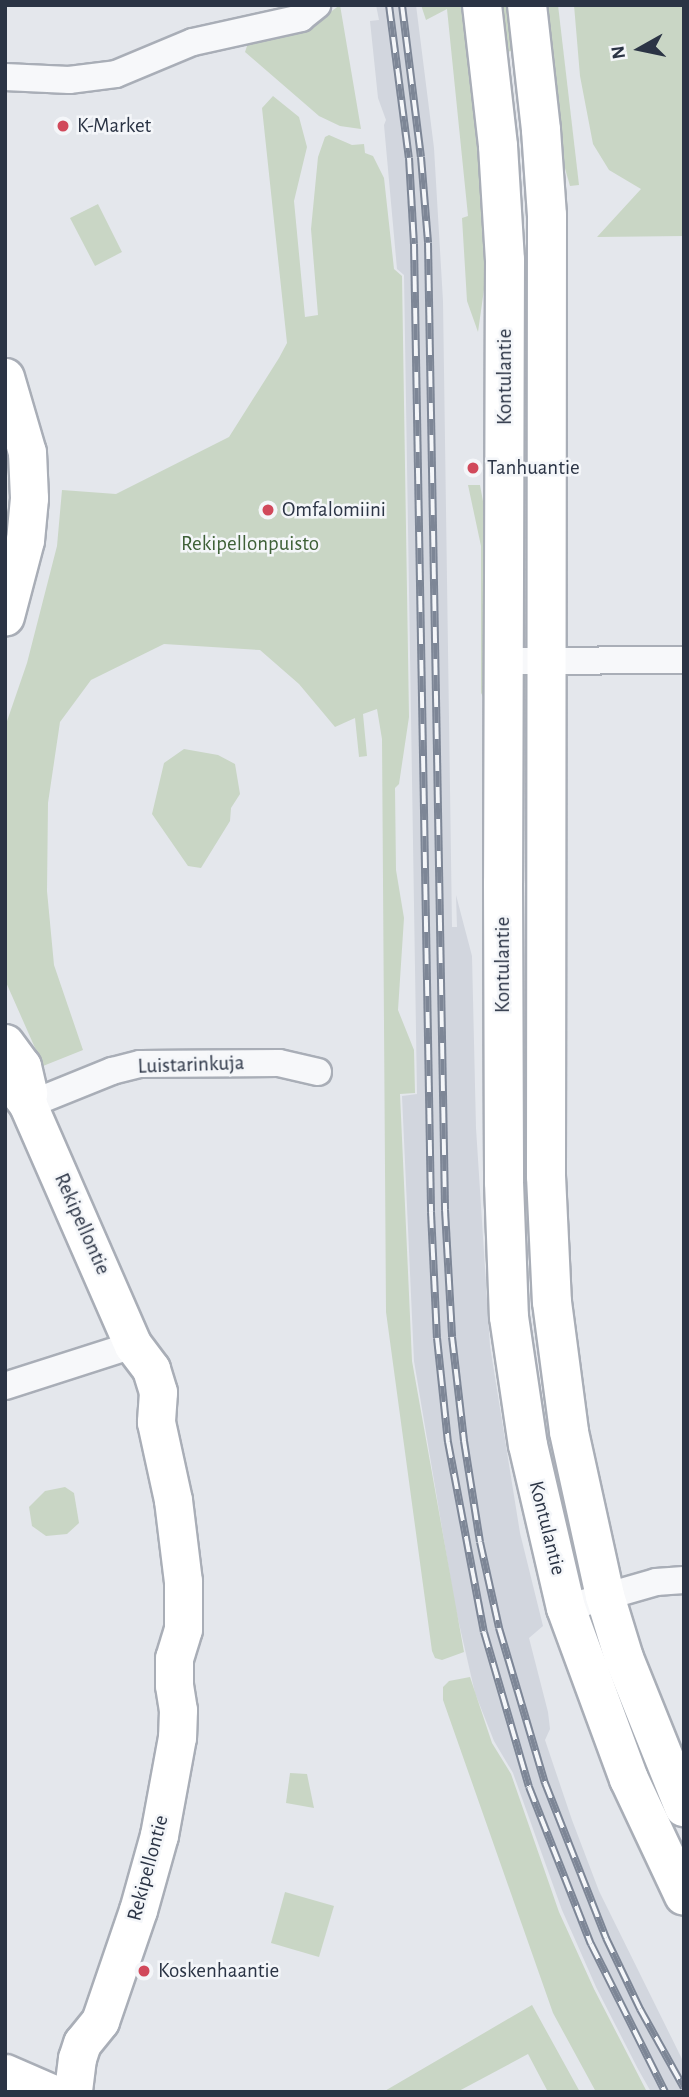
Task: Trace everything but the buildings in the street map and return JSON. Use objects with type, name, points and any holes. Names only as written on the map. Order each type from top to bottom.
[{"type":"main road","name":"Kontulantie","points":[[482,5],[498,146],[505,260],[504,1155],[509,1317],[527,1445],[542,1518],[566,1608],[629,1779],[684,1896]]},
{"type":"main road","name":"Kontulantie","points":[[527,5],[547,215],[548,1255],[569,1432],[605,1596],[624,1658],[684,1807]]},
{"type":"street","points":[[5,77],[69,80],[116,74],[193,42],[301,18],[317,5]]},
{"type":"street","points":[[5,377],[27,452],[29,498],[25,540],[5,616]]},
{"type":"street","points":[[505,661],[684,660]]},
{"type":"street","name":"Rekipellontie","points":[[5,1043],[17,1054],[27,1077],[28,1105]]},
{"type":"street","name":"Luistarinkuja","points":[[28,1105],[112,1071],[140,1064],[279,1063],[318,1072]]},
{"type":"street","name":"Rekipellontie","points":[[5,1074],[28,1105],[133,1345],[133,1374],[156,1422],[178,1532],[183,1581],[183,1629],[174,1658],[178,1710],[174,1756],[153,1859],[100,2021],[82,2043],[74,2067],[73,2092]]},
{"type":"street","points":[[5,1386],[133,1345]]},
{"type":"street","points":[[566,1608],[656,1582],[684,1580]]},
{"type":"street","name":"Rekipellontie","points":[[80,2092],[97,2074],[100,2065],[104,2050],[100,2021]]},
{"type":"shaded area","points":[[376,5],[416,5],[434,148],[443,301],[452,927],[457,927],[456,895],[472,956],[476,1128],[490,1346],[520,1533],[543,1626],[529,1638],[548,1712],[550,1729],[545,1740],[572,1820],[599,1891],[684,2063],[684,2092],[651,2092],[638,2069],[596,1987],[562,1910],[513,1773],[494,1741],[475,1693],[455,1606],[414,1361],[402,1096],[417,1094],[404,275],[397,269],[384,125],[386,120],[378,98],[370,21],[379,20]]},
{"type":"green space","points":[[340,5],[361,129],[340,126],[319,116],[245,52],[248,43],[310,27]]},
{"type":"green space","points":[[421,5],[468,5],[490,247],[478,332],[467,301],[462,218],[468,216],[447,9],[426,20]]},
{"type":"green space","points":[[497,5],[513,5],[519,50],[504,52]]},
{"type":"green space","points":[[539,5],[558,5],[579,185],[570,186],[560,151]]},
{"type":"green space","points":[[574,5],[684,5],[684,236],[597,237],[641,189],[609,170],[593,144],[580,76]]},
{"type":"green space","name":"Rekipellonpuisto","points":[[273,96],[299,117],[307,147],[294,201],[305,317],[318,315],[311,229],[318,157],[325,137],[329,135],[352,145],[364,144],[365,153],[373,156],[384,178],[394,269],[402,276],[409,717],[399,784],[395,788],[396,870],[404,918],[398,1010],[414,1050],[415,1093],[400,1094],[412,1361],[464,1652],[442,1660],[435,1658],[432,1651],[386,1312],[382,739],[377,709],[363,714],[367,756],[359,757],[355,718],[335,727],[299,684],[260,650],[164,644],[91,680],[60,722],[48,803],[47,891],[54,965],[83,1050],[43,1066],[5,980],[5,727],[27,663],[57,546],[62,490],[116,494],[229,437],[279,358],[287,343],[262,108]]},
{"type":"green space","points":[[98,204],[122,252],[95,266],[70,218]]},
{"type":"green space","points":[[468,485],[480,485],[491,545],[485,700],[481,693],[481,546]]},
{"type":"green space","points":[[184,749],[218,755],[235,764],[240,794],[231,808],[230,821],[201,868],[188,866],[152,814],[164,763]]},
{"type":"green space","points":[[65,1487],[74,1493],[79,1523],[67,1534],[46,1536],[32,1526],[29,1507],[45,1491]]},
{"type":"green space","points":[[470,1677],[492,1743],[511,1774],[559,1912],[594,1989],[647,2092],[596,2092],[553,2013],[443,1700],[443,1687],[449,1681]]},
{"type":"green space","points":[[290,1773],[307,1774],[314,1808],[286,1803]]},
{"type":"green space","points":[[285,1892],[334,1906],[319,1957],[271,1943]]},
{"type":"green space","points":[[532,2005],[580,2092],[548,2092],[528,2054],[457,2092],[383,2092]]},
{"type":"railway","points":[[389,5],[409,158],[414,244],[431,1212],[437,1338],[448,1442],[484,1632],[529,1787],[591,1944],[665,2092]]},
{"type":"railway","points":[[402,5],[421,157],[428,243],[445,1210],[452,1337],[464,1441],[480,1542],[499,1628],[545,1783],[606,1938],[640,2009],[684,2088]]},
{"type":"place","name":"K-Market","points":[[63,126]]},
{"type":"place","name":"Tanhuantie","points":[[473,468]]},
{"type":"place","name":"Omfalomiini","points":[[268,510]]},
{"type":"place","name":"Koskenhaantie","points":[[144,1971]]}]
